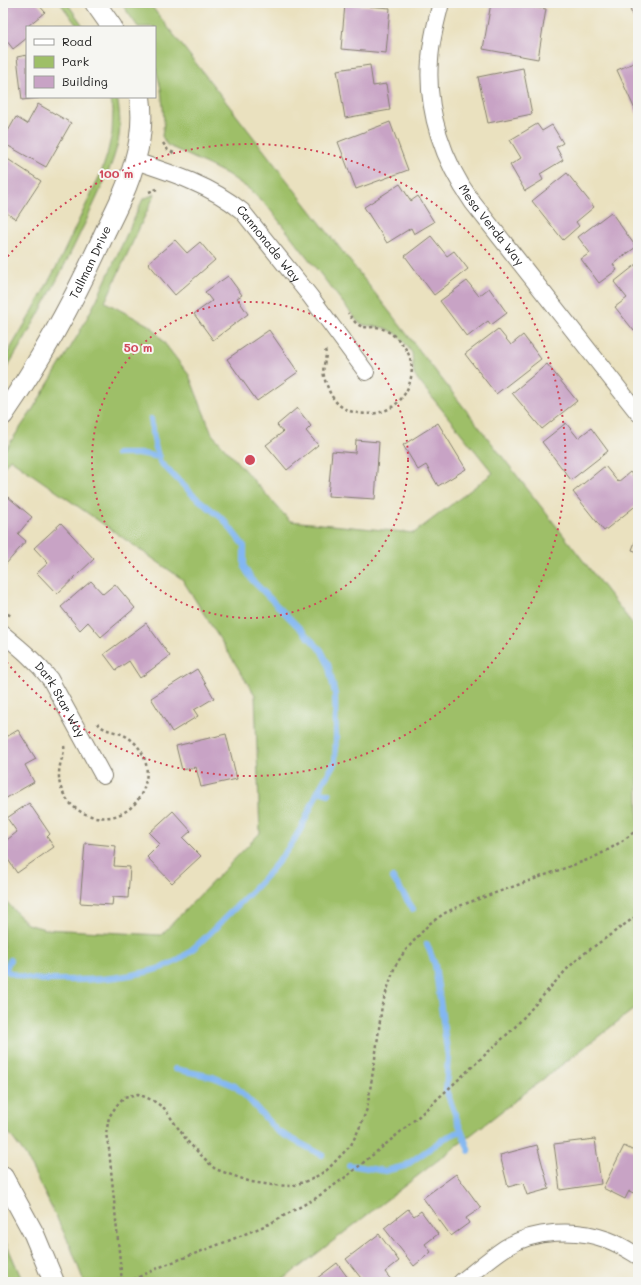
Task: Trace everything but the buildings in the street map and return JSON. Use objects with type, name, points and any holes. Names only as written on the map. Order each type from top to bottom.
[{"type":"street","points":[[95,3],[111,26]]},
{"type":"street","name":"Mesa Verda Way","points":[[441,3],[435,26],[430,59],[430,92],[432,111],[438,133],[456,176],[472,203],[638,413]]},
{"type":"street","name":"Tallman Drive","points":[[3,416],[42,355],[66,312],[114,214],[135,161],[141,131],[140,98]]},
{"type":"street","name":"Cannonade Way","points":[[135,161],[217,193],[242,211],[310,296],[366,372]]},
{"type":"street","name":"Dark Star Way","points":[[3,634],[41,667],[50,679],[103,776]]},
{"type":"street","points":[[3,1177],[34,1234],[54,1282]]},
{"type":"street","points":[[461,1282],[505,1248],[523,1240],[540,1235],[558,1233],[588,1234],[607,1239],[638,1256]]},
{"type":"path","points":[[122,1282],[109,1149],[106,1134],[109,1117],[124,1097],[138,1094],[152,1100],[164,1108],[188,1142],[215,1169],[251,1182],[272,1185],[292,1186],[312,1179],[327,1170],[351,1146],[359,1129],[366,1108],[371,1084],[382,1005],[394,966],[404,951],[429,924],[445,913],[459,906],[602,854],[638,829]]},
{"type":"path","points":[[128,1282],[165,1265],[269,1224],[316,1198],[347,1176],[398,1135],[514,1028],[567,969],[582,956],[638,915]]},
{"type":"green space","points":[[60,3],[67,3],[83,26],[77,26]]},
{"type":"green space","points":[[121,3],[149,3],[638,631],[638,1006],[280,1282],[84,1282],[70,1245],[26,1156],[3,1125],[3,898],[27,924],[45,929],[161,935],[260,833],[255,695],[182,579],[10,459],[3,468],[3,453],[31,412],[78,335],[97,299],[143,199],[155,194],[105,302],[152,327],[189,375],[212,434],[290,521],[414,533],[493,473],[414,375],[412,353],[397,334],[385,328],[364,325],[358,322],[268,207],[249,189],[227,174],[167,145],[162,136],[164,122],[161,89],[156,69],[156,26],[137,26]]},
{"type":"green space","points":[[110,98],[117,98],[120,126],[119,137],[108,172],[58,278],[3,374],[3,361],[59,262],[101,173],[112,133],[113,110]]},
{"type":"green space","points":[[3,1236],[23,1282],[3,1282]]},
{"type":"waterway","points":[[151,419],[155,445],[160,462],[193,495],[223,519],[244,546],[244,567],[252,580],[321,650],[328,664],[335,694],[335,762],[318,791]]},
{"type":"waterway","points":[[117,454],[144,454],[159,457]]},
{"type":"waterway","points":[[3,969],[29,978],[86,980],[113,978],[142,973],[168,965],[178,960],[190,952],[206,937],[253,890],[284,855],[300,830],[318,791],[329,794]]},
{"type":"waterway","points":[[393,878],[413,909]]},
{"type":"waterway","points":[[427,944],[435,965],[448,1057],[446,1090],[469,1151]]},
{"type":"waterway","points":[[5,970],[10,960]]},
{"type":"waterway","points":[[175,1069],[213,1077],[235,1086],[277,1131],[322,1155]]},
{"type":"waterway","points":[[349,1165],[385,1171],[405,1166],[445,1138],[461,1131]]}]
